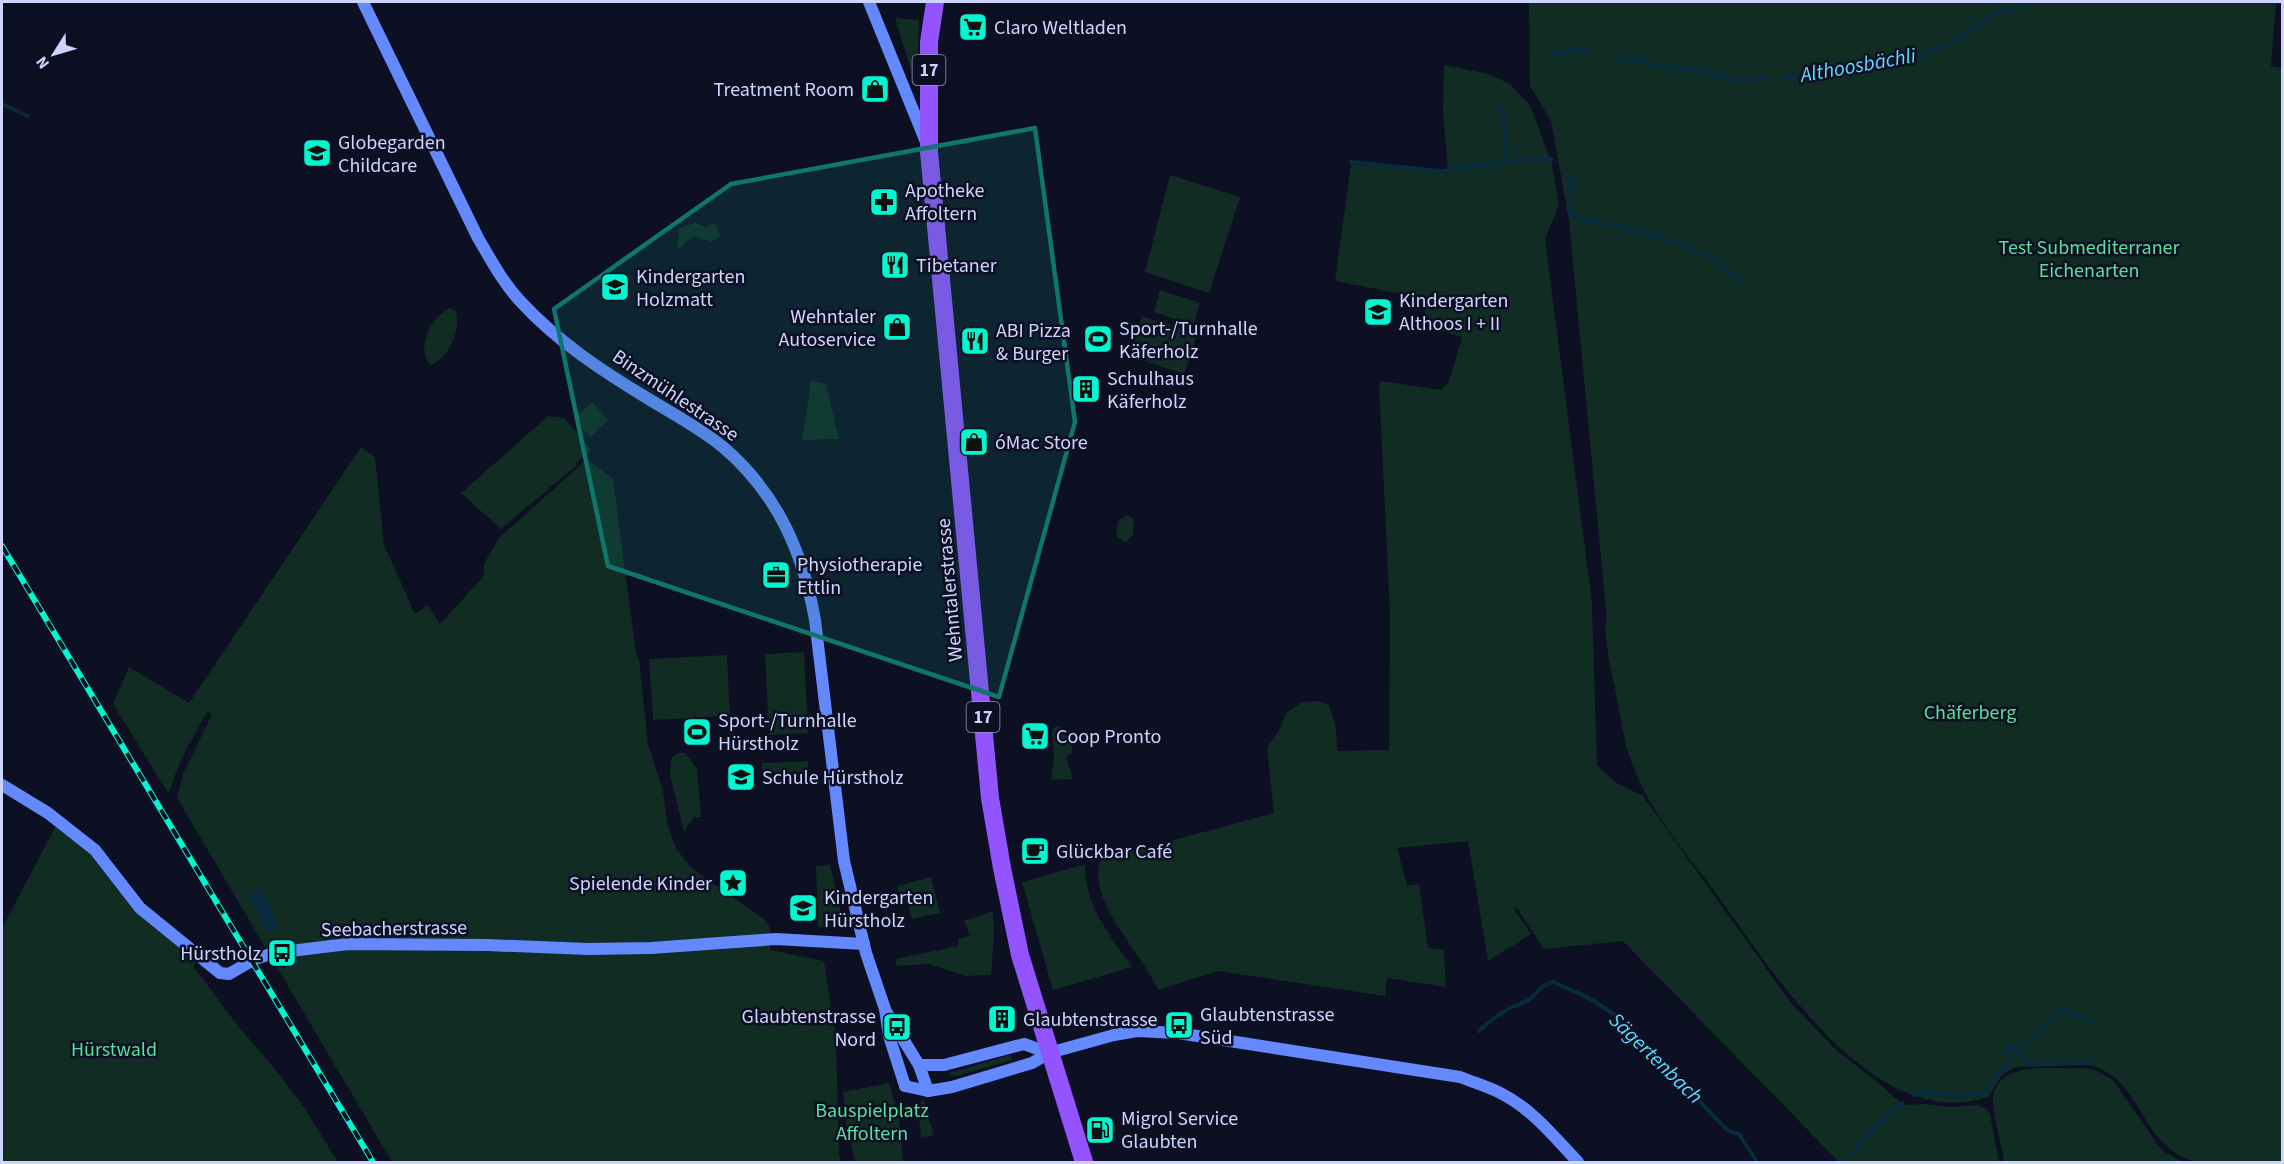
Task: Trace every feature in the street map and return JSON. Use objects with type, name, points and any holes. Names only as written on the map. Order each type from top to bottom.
[{"type":"main road","name":"Wehntalerstrasse","points":[[934,2],[929,42],[929,152],[990,798],[1020,955],[1084,1162]]},
{"type":"street","name":"Binzmühlestrasse","points":[[363,2],[478,238],[493,265],[518,298],[556,335],[583,357],[723,447],[767,495],[789,533],[804,569],[813,609],[844,861],[864,944],[885,1009],[889,1036],[905,1086]]},
{"type":"street","points":[[869,2],[929,152]]},
{"type":"street","name":"Seebacherstrasse","points":[[2,785],[48,813],[95,850],[140,908],[220,973],[229,974],[255,959],[274,953],[348,944],[487,945],[588,949],[651,948],[776,939],[864,944]]},
{"type":"street","name":"Binzmühlestrasse","points":[[885,1009],[919,1065],[928,1091]]},
{"type":"street","points":[[1049,1053],[1024,1044],[945,1065],[919,1065],[905,1086],[928,1091],[952,1087],[1032,1063],[1049,1053],[1114,1035],[1137,1031],[1159,1032],[1460,1077],[1493,1089],[1515,1101],[1554,1136],[1578,1162]]},
{"type":"highlighted area","points":[[1035,128],[1075,422],[999,697],[608,566],[554,309],[731,184]]},
{"type":"green space","name":"Chäferberg","points":[[1529,2],[2282,2],[2282,4],[2276,4],[2271,66],[2282,68],[2282,1162],[2196,1162],[2177,1153],[2162,1142],[2121,1083],[2107,1072],[2089,1065],[2015,1067],[2002,1075],[1988,1097],[1946,1102],[1905,1092],[1867,1070],[1831,1039],[1798,1003],[1767,965],[1660,817],[1641,784],[1628,751],[1608,654],[1605,624],[1607,621],[1569,221],[1551,121],[1530,86]]},
{"type":"green space","points":[[895,18],[919,20],[917,90]]},
{"type":"green space","points":[[1444,65],[1488,74],[1510,84],[1530,105],[1552,164],[1559,205],[1545,239],[1592,603],[1597,765],[1615,782],[1643,796],[1791,1003],[1837,1051],[1903,1105],[1923,1104],[1951,1107],[1977,1105],[1985,1108],[1990,1114],[1999,1162],[1839,1162],[1623,941],[1544,949],[1516,907],[1514,909],[1531,934],[1488,961],[1468,841],[1397,848],[1407,886],[1419,884],[1428,948],[1444,950],[1446,987],[1387,978],[1385,996],[1218,971],[1158,990],[1108,910],[1101,893],[1098,876],[1100,860],[1274,813],[1267,748],[1278,732],[1286,713],[1302,702],[1317,701],[1329,705],[1335,724],[1338,751],[1389,750],[1390,615],[1379,384],[1382,381],[1441,390],[1449,381],[1462,337],[1421,325],[1428,299],[1335,281],[1351,164],[1448,172],[1443,111]]},
{"type":"green space","points":[[1170,175],[1240,197],[1209,293],[1145,272]]},
{"type":"green space","points":[[695,223],[706,227],[714,224],[720,236],[712,242],[695,237],[689,239],[682,248],[677,247],[679,228]]},
{"type":"green space","points":[[1160,290],[1200,303],[1193,325],[1154,312]]},
{"type":"green space","points":[[449,308],[455,310],[457,317],[455,334],[443,357],[430,365],[424,350],[425,341],[437,318]]},
{"type":"green space","points":[[1142,316],[1197,334],[1184,374],[1130,356]]},
{"type":"green space","points":[[811,380],[826,384],[839,439],[802,440]]},
{"type":"green space","points":[[592,402],[608,420],[590,437],[574,419]]},
{"type":"green space","points":[[548,416],[564,418],[591,449],[576,463],[577,465],[501,529],[461,493]]},
{"type":"green space","points":[[361,447],[375,457],[384,545],[415,614],[428,605],[440,624],[484,576],[484,564],[499,538],[587,459],[613,479],[636,653],[639,660],[648,744],[663,791],[668,826],[676,848],[690,867],[764,919],[770,928],[770,950],[824,961],[836,1039],[839,1155],[842,1162],[392,1162],[177,798],[183,774],[212,714],[207,712],[190,742],[169,794],[113,704],[129,667],[189,703]]},
{"type":"green space","points":[[1127,515],[1134,519],[1133,535],[1125,543],[1116,536],[1118,521]]},
{"type":"green space","points":[[804,652],[808,733],[769,735],[765,654]]},
{"type":"green space","points":[[727,655],[730,716],[653,720],[649,659]]},
{"type":"green space","points":[[1056,726],[1072,732],[1072,753],[1066,757],[1073,779],[1051,780],[1054,759],[1052,730]]},
{"type":"green space","points":[[678,753],[685,753],[697,769],[701,817],[694,817],[684,832],[670,775],[671,759]]},
{"type":"green space","points":[[808,761],[808,783],[762,784],[762,763]]},
{"type":"green space","name":"Hürstwald","points":[[57,824],[94,854],[139,913],[196,961],[194,967],[237,1025],[304,1107],[338,1162],[2,1162],[2,928]]},
{"type":"green space","points":[[1085,864],[1089,893],[1094,906],[1107,931],[1132,967],[1053,990],[1022,882]]},
{"type":"green space","points":[[830,865],[841,912],[838,913],[839,917],[830,928],[818,927],[816,866]]},
{"type":"green space","points":[[931,877],[940,913],[912,919],[908,904],[902,905],[897,886]]},
{"type":"green space","points":[[993,911],[994,937],[991,975],[966,976],[928,964],[897,966],[895,959],[958,946],[958,939],[970,936],[964,921]]},
{"type":"green space","points":[[1010,1055],[1012,1060],[956,1076],[951,1076],[950,1073]]},
{"type":"green space","points":[[2084,1068],[2095,1070],[2113,1080],[2158,1145],[2165,1152],[2183,1162],[2004,1162],[1993,1103],[1995,1089],[2003,1079],[2027,1069]]},
{"type":"green space","name":"Bauspielplatz Affoltern","points":[[889,1083],[899,1118],[903,1162],[855,1162],[846,1124],[843,1092]]},
{"type":"green space","points":[[922,1099],[934,1135],[921,1138],[918,1108]]},
{"type":"water","points":[[262,888],[279,929],[267,931],[248,895]]},
{"type":"waterway","name":"Althoosbächli","points":[[1781,78],[1824,70],[1870,67],[1911,59],[1949,44],[1978,27],[1995,13],[2013,10],[2031,2]]},
{"type":"waterway","name":"Althoosbächli","points":[[1549,55],[1584,49],[1592,54]]},
{"type":"waterway","name":"Althoosbächli","points":[[1616,59],[1643,60],[1652,66],[1691,69],[1737,81],[1768,77]]},
{"type":"waterway","points":[[2,104],[28,116]]},
{"type":"waterway","name":"Althoosbächli","points":[[1351,162],[1441,171],[1507,162],[1502,106]]},
{"type":"waterway","points":[[1507,162],[1520,159],[1552,159]]},
{"type":"waterway","points":[[1567,174],[1571,182],[1571,198]]},
{"type":"waterway","points":[[1570,207],[1571,217],[1625,228],[1686,245],[1713,258],[1740,280],[1745,281]]},
{"type":"waterway","name":"Sägertenbach","points":[[1479,1031],[1502,1013],[1529,1000],[1549,983],[1553,982],[1587,997],[1623,1020],[1724,1127],[1739,1134],[1756,1160]]},
{"type":"waterway","name":"Sägertenbach","points":[[2007,1048],[2026,1046],[2060,1009],[2099,1025]]},
{"type":"waterway","name":"Sägertenbach","points":[[1915,1095],[1921,1092],[1968,1096],[1984,1092],[1997,1074],[2011,1063],[2007,1048]]},
{"type":"waterway","points":[[2008,1048],[2019,1053],[2029,1063],[2087,1061]]},
{"type":"waterway","name":"Sägertenbach","points":[[1843,1162],[1902,1103]]},
{"type":"railway","points":[[2,546],[373,1162]]},
{"type":"place","name":"Claro Weltladen","points":[[973,27]]},
{"type":"place","name":"Treatment Room","points":[[875,89]]},
{"type":"place","name":"Globegarden Childcare","points":[[317,153]]},
{"type":"place","name":"Apotheke Affoltern","points":[[884,202]]},
{"type":"place","name":"Tibetaner","points":[[895,265]]},
{"type":"place","name":"Kindergarten Holzmatt","points":[[615,287]]},
{"type":"place","name":"Kindergarten Althoos I + II","points":[[1378,312]]},
{"type":"place","name":"Wehntaler Autoservice","points":[[897,327]]},
{"type":"place","name":"Sport-/Turnhalle Käferholz","points":[[1098,339]]},
{"type":"place","name":"ABI Pizza & Burger","points":[[975,341]]},
{"type":"place","name":"Schulhaus Käferholz","points":[[1086,389]]},
{"type":"place","name":"óMac Store","points":[[974,442]]},
{"type":"place","name":"Physiotherapie Ettlin","points":[[776,575]]},
{"type":"place","name":"Sport-/Turnhalle Hürstholz","points":[[697,732]]},
{"type":"place","name":"Coop Pronto","points":[[1035,736]]},
{"type":"place","name":"Schule Hürstholz","points":[[741,777]]},
{"type":"place","name":"Glückbar Café","points":[[1035,851]]},
{"type":"place","name":"Spielende Kinder","points":[[733,883]]},
{"type":"place","name":"Kindergarten Hürstholz","points":[[803,908]]},
{"type":"place","name":"Hürstholz","points":[[282,953]]},
{"type":"place","name":"Glaubtenstrasse","points":[[1002,1019]]},
{"type":"place","name":"Glaubtenstrasse Süd","points":[[1179,1025]]},
{"type":"place","name":"Glaubtenstrasse Nord","points":[[897,1027]]},
{"type":"place","name":"Migrol Service Glaubten","points":[[1100,1130]]},
{"type":"park label","name":"Test Submediterraner Eichenarten","points":[[2089,258]]}]
